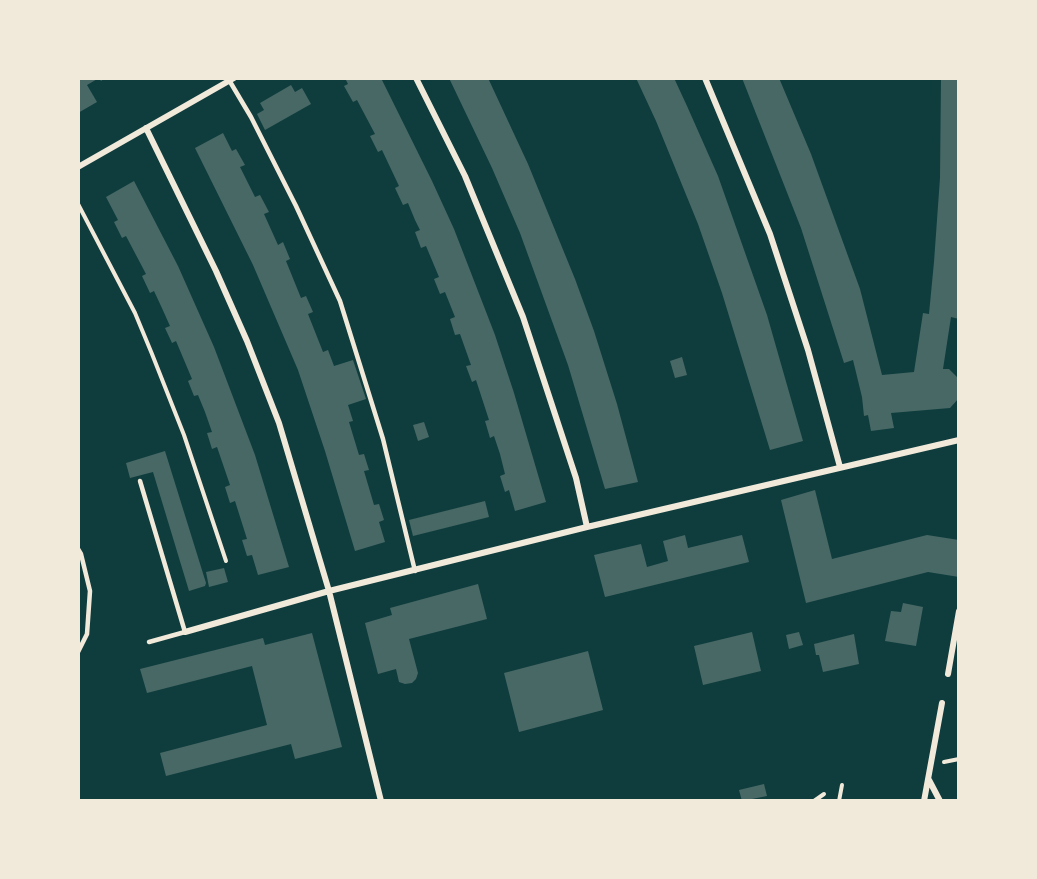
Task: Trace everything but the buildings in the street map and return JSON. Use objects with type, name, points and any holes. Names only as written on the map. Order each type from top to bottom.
[{"type":"street","points":[[416,78],[465,176],[523,317],[576,478],[587,527]]},
{"type":"street","points":[[705,78],[770,234],[808,350],[840,467]]},
{"type":"street","points":[[78,167],[232,79]]},
{"type":"street","points":[[146,128],[216,271],[247,341],[279,423],[329,591],[381,801]]},
{"type":"street","points":[[185,633],[329,591],[587,527],[959,440]]},
{"type":"street","points":[[948,674],[957,636],[959,611]]},
{"type":"street","points":[[924,801],[942,703]]},
{"type":"street","points":[[928,779],[940,801]]},
{"type":"lane","points":[[232,79],[296,206],[340,301],[383,439],[416,571]]},
{"type":"lane","points":[[140,481],[185,633],[149,642]]},
{"type":"lane","points":[[78,549],[90,591],[87,634],[78,652]]},
{"type":"path","points":[[78,204],[135,313],[152,354],[187,445],[226,561]]},
{"type":"path","points":[[838,801],[842,785]]},
{"type":"path","points":[[814,801],[824,794]]}]
